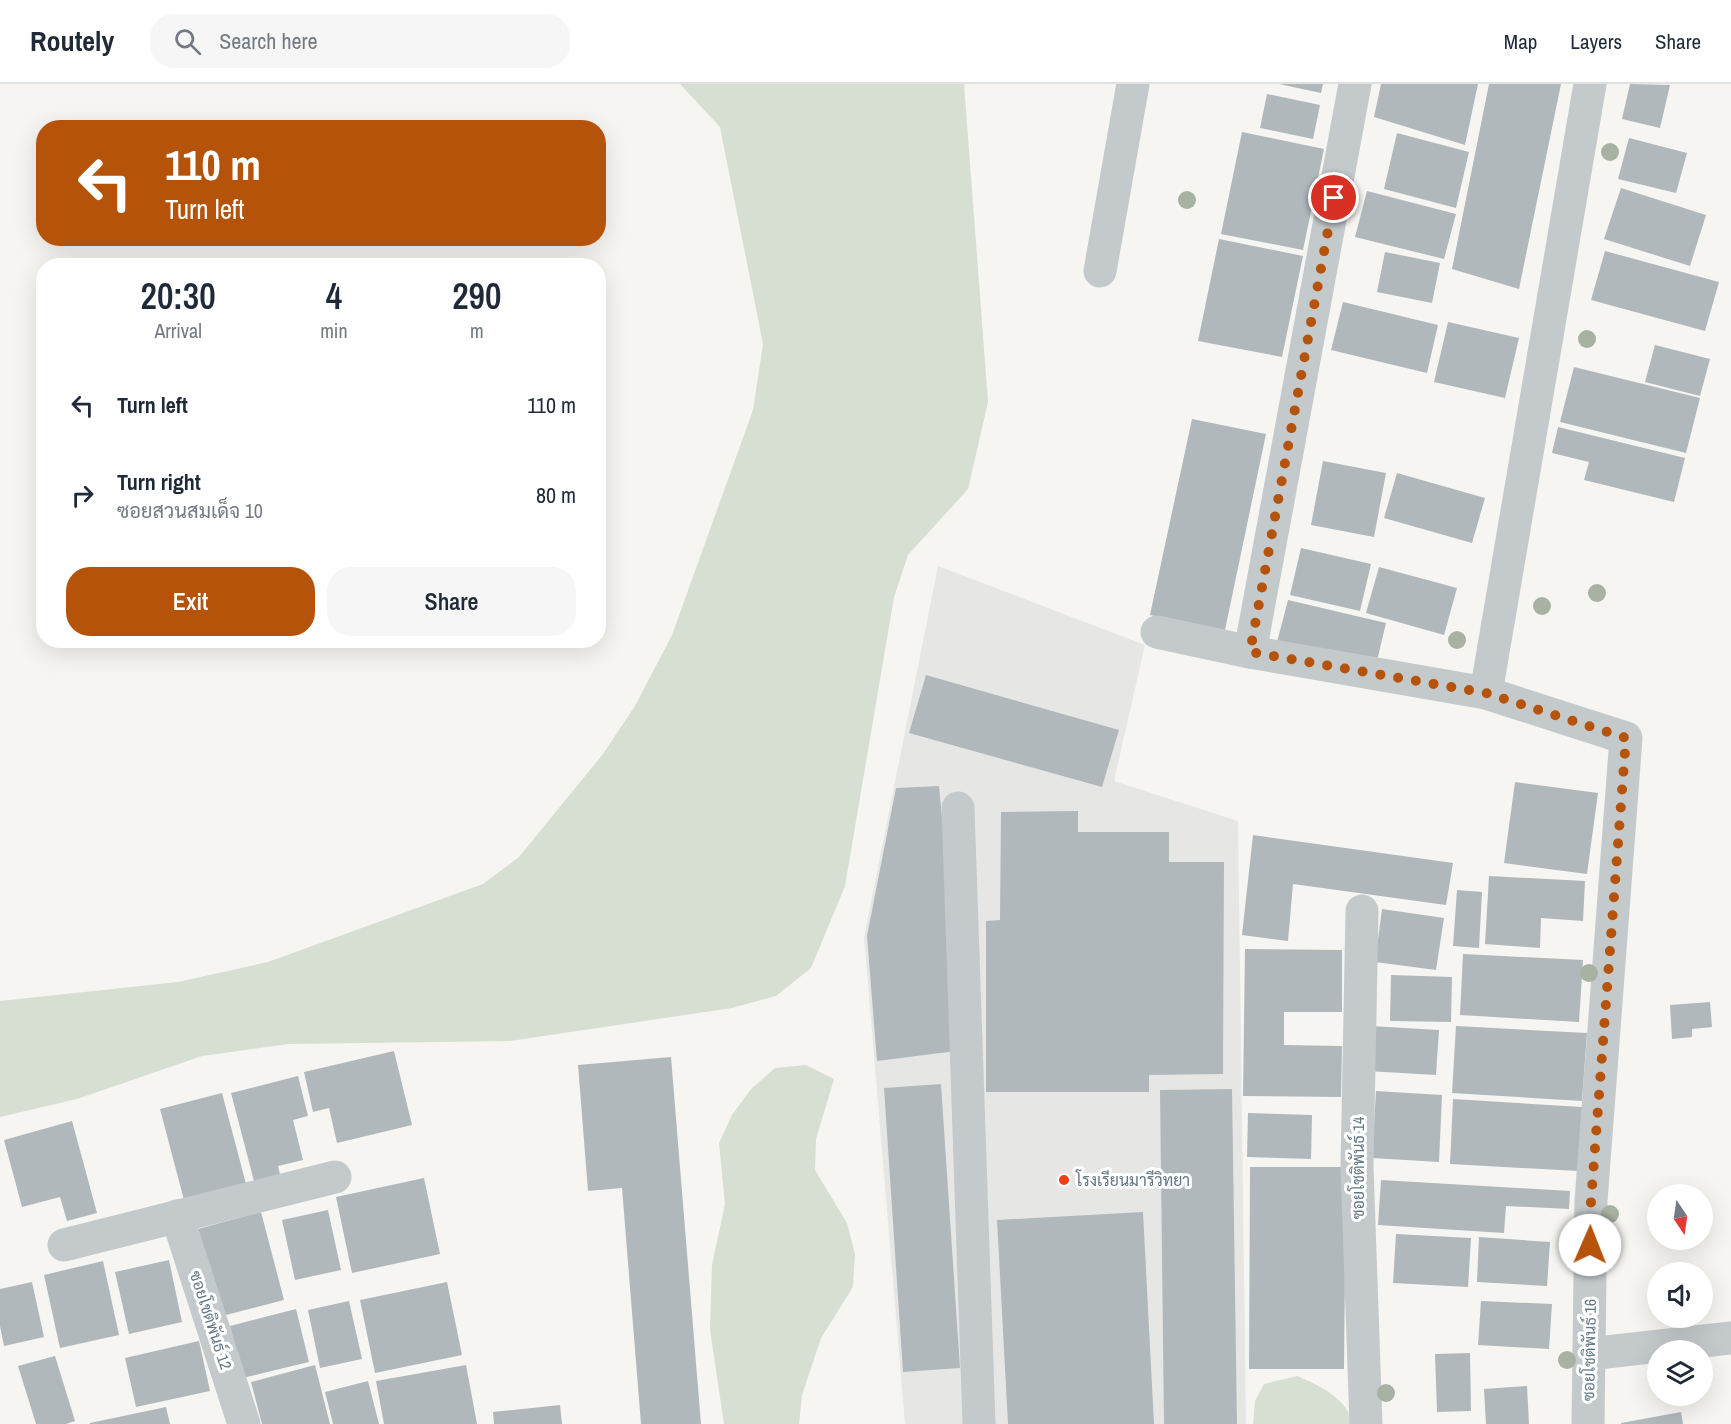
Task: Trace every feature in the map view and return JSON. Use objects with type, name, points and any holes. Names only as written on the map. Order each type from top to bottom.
[{"type":"street","points":[[1100,271],[1133,84]]},
{"type":"street","points":[[1250,652],[1355,84]]},
{"type":"street","points":[[1157,632],[1250,652],[1486,693],[1590,84]]},
{"type":"street","name":"ซอยโชติพันธ์ 16","points":[[1486,693],[1626,738],[1591,1201],[1588,1424]]},
{"type":"street","points":[[958,808],[979,1424]]},
{"type":"street","name":"ซอยโชติพันธ์ 14","points":[[1362,911],[1357,1167],[1366,1424]]},
{"type":"street","points":[[64,1245],[335,1177]]},
{"type":"street","name":"ซอยโชติพันธ์ 12","points":[[177,1216],[244,1424]]},
{"type":"street","points":[[1589,1354],[1731,1338]]},
{"type":"shaded area","points":[[680,84],[964,84],[988,402],[968,489],[908,555],[894,597],[845,886],[811,968],[776,996],[732,1008],[510,1041],[289,1044],[202,1056],[77,1099],[0,1117],[0,1001],[178,982],[268,962],[483,884],[519,857],[603,754],[635,706],[672,635],[753,410],[763,344],[720,127]]},
{"type":"shaded area","name":"โรงเรียนมารีวิทยา","points":[[938,566],[1145,645],[1114,781],[1238,821],[1246,1424],[905,1424],[864,937]]},
{"type":"shaded area","points":[[806,1065],[834,1079],[816,1139],[815,1170],[847,1223],[855,1254],[853,1287],[821,1338],[802,1395],[799,1424],[724,1424],[710,1330],[712,1265],[725,1204],[719,1143],[732,1115],[751,1089],[775,1068]]},
{"type":"shaded area","points":[[1297,1376],[1323,1388],[1339,1400],[1350,1415],[1352,1424],[1253,1424],[1255,1401],[1264,1384]]},
{"type":"building","points":[[1279,84],[1323,84],[1321,93]]},
{"type":"building","points":[[1381,84],[1478,84],[1465,145],[1374,117]]},
{"type":"building","points":[[1489,84],[1561,84],[1519,289],[1452,269]]},
{"type":"building","points":[[1630,84],[1670,85],[1660,128],[1622,119]]},
{"type":"building","points":[[1267,94],[1320,105],[1313,139],[1260,128]]},
{"type":"building","points":[[1242,132],[1324,149],[1303,250],[1221,234]]},
{"type":"building","points":[[1397,133],[1469,152],[1456,208],[1384,189]]},
{"type":"building","points":[[1629,138],[1687,153],[1676,193],[1618,179]]},
{"type":"building","points":[[1621,188],[1706,215],[1690,266],[1604,239]]},
{"type":"building","points":[[1367,191],[1456,214],[1444,259],[1355,237]]},
{"type":"building","points":[[1219,239],[1303,256],[1282,357],[1198,341]]},
{"type":"building","points":[[1605,251],[1719,282],[1705,331],[1591,300]]},
{"type":"building","points":[[1385,252],[1440,263],[1432,303],[1377,292]]},
{"type":"building","points":[[1343,302],[1438,325],[1427,373],[1331,350]]},
{"type":"building","points":[[1448,322],[1519,338],[1505,398],[1434,382]]},
{"type":"building","points":[[1655,345],[1710,359],[1700,396],[1645,382]]},
{"type":"building","points":[[1574,367],[1700,398],[1686,453],[1560,422]]},
{"type":"building","points":[[1192,419],[1266,434],[1225,630],[1150,615]]},
{"type":"building","points":[[1558,427],[1685,458],[1674,502],[1584,480],[1589,462],[1552,453]]},
{"type":"building","points":[[1323,461],[1386,473],[1374,537],[1311,525]]},
{"type":"building","points":[[1397,473],[1485,498],[1472,543],[1384,518]]},
{"type":"building","points":[[1301,548],[1371,564],[1360,611],[1290,595]]},
{"type":"building","points":[[1379,567],[1457,588],[1444,635],[1366,613]]},
{"type":"building","points":[[1288,600],[1386,623],[1376,665],[1277,642]]},
{"type":"building","points":[[926,675],[1119,730],[1102,787],[909,733]]},
{"type":"building","points":[[1515,782],[1598,793],[1587,874],[1504,863]]},
{"type":"building","points":[[939,786],[964,1050],[877,1061],[867,936],[896,788]]},
{"type":"building","points":[[1078,811],[1078,832],[1169,832],[1169,862],[1224,862],[1223,1074],[1149,1075],[1149,1092],[986,1092],[986,921],[1000,920],[1001,812]]},
{"type":"building","points":[[1253,835],[1453,863],[1446,905],[1293,884],[1288,941],[1242,935]]},
{"type":"building","points":[[1489,876],[1585,881],[1583,921],[1541,918],[1540,948],[1485,944]]},
{"type":"building","points":[[1457,890],[1482,892],[1479,948],[1453,946]]},
{"type":"building","points":[[1382,909],[1444,918],[1436,970],[1375,962]]},
{"type":"building","points":[[1245,949],[1342,950],[1342,1012],[1284,1012],[1284,1045],[1342,1046],[1341,1097],[1243,1096]]},
{"type":"building","points":[[1463,954],[1583,960],[1579,1022],[1460,1015]]},
{"type":"building","points":[[1391,975],[1452,977],[1451,1022],[1390,1021]]},
{"type":"building","points":[[1710,1002],[1712,1027],[1692,1029],[1692,1037],[1672,1039],[1670,1005]]},
{"type":"building","points":[[1370,1026],[1439,1030],[1436,1075],[1367,1071]]},
{"type":"building","points":[[1456,1026],[1587,1033],[1582,1101],[1452,1093]]},
{"type":"building","points":[[394,1051],[412,1125],[337,1143],[329,1108],[313,1112],[304,1072]]},
{"type":"building","points":[[671,1057],[701,1424],[641,1424],[622,1188],[588,1191],[578,1065]]},
{"type":"building","points":[[298,1076],[308,1116],[293,1120],[303,1160],[278,1166],[281,1178],[255,1185],[231,1093]]},
{"type":"building","points":[[941,1084],[960,1368],[903,1372],[884,1088]]},
{"type":"building","points":[[1232,1089],[1237,1424],[1164,1424],[1160,1090]]},
{"type":"building","points":[[1376,1091],[1442,1095],[1439,1162],[1372,1158]]},
{"type":"building","points":[[222,1093],[246,1184],[184,1200],[160,1109]]},
{"type":"building","points":[[1453,1099],[1582,1107],[1578,1171],[1450,1164]]},
{"type":"building","points":[[1248,1113],[1312,1115],[1311,1159],[1247,1157]]},
{"type":"building","points":[[72,1121],[97,1213],[67,1221],[60,1197],[22,1207],[4,1140]]},
{"type":"building","points":[[1250,1167],[1346,1167],[1344,1369],[1249,1369]]},
{"type":"building","points":[[424,1178],[440,1254],[352,1273],[336,1197]]},
{"type":"building","points":[[1381,1180],[1570,1191],[1569,1209],[1506,1206],[1504,1233],[1378,1225]]},
{"type":"building","points":[[328,1210],[341,1270],[295,1280],[282,1220]]},
{"type":"building","points":[[261,1212],[284,1300],[222,1316],[198,1229]]},
{"type":"building","points":[[1143,1212],[1154,1424],[1008,1424],[997,1220]]},
{"type":"building","points":[[1396,1234],[1471,1238],[1468,1287],[1393,1283]]},
{"type":"building","points":[[1479,1237],[1550,1242],[1547,1286],[1477,1282]]},
{"type":"building","points":[[169,1260],[182,1322],[129,1334],[115,1272]]},
{"type":"building","points":[[103,1261],[119,1335],[60,1348],[44,1275]]},
{"type":"building","points":[[32,1282],[44,1337],[4,1346],[0,1326],[0,1289]]},
{"type":"building","points":[[447,1282],[462,1355],[375,1373],[360,1300]]},
{"type":"building","points":[[349,1301],[362,1359],[320,1368],[308,1310]]},
{"type":"building","points":[[1481,1301],[1552,1304],[1549,1349],[1478,1345]]},
{"type":"building","points":[[296,1309],[309,1362],[243,1378],[230,1326]]},
{"type":"building","points":[[199,1341],[210,1391],[136,1407],[125,1358]]},
{"type":"building","points":[[1470,1353],[1471,1411],[1437,1412],[1435,1354]]},
{"type":"building","points":[[55,1356],[75,1421],[66,1424],[36,1424],[18,1366]]},
{"type":"building","points":[[315,1365],[330,1424],[262,1424],[251,1382]]},
{"type":"building","points":[[466,1365],[477,1424],[384,1424],[376,1381]]},
{"type":"building","points":[[368,1381],[379,1424],[333,1424],[325,1392]]},
{"type":"building","points":[[1527,1386],[1529,1424],[1486,1424],[1484,1389]]},
{"type":"building","points":[[560,1405],[562,1424],[494,1424],[493,1412]]},
{"type":"building","points":[[166,1407],[170,1424],[90,1424],[90,1423]]},
{"type":"building","points":[[1681,1412],[1683,1424],[1621,1424],[1621,1423]]},
{"type":"place","name":"โรงเรียนมารีวิทยา","points":[[1064,1180]]},
{"type":"route","points":[[1334,198],[1250,652],[1486,693],[1626,738],[1591,1201],[1590,1245]]}]
